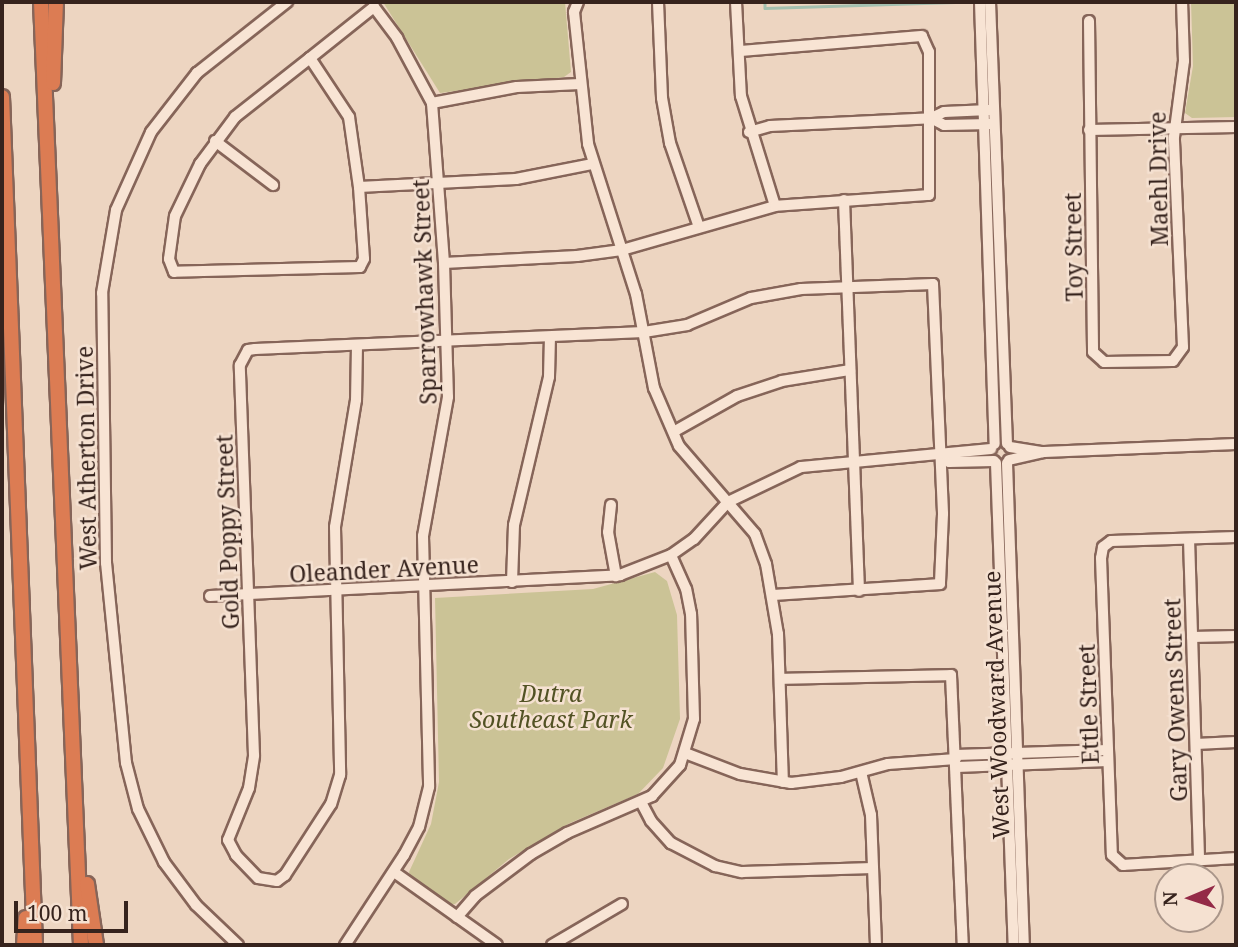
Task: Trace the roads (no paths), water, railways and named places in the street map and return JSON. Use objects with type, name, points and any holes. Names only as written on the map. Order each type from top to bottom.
[{"type":"highway","points":[[41,2],[81,945]]},
{"type":"highway","points":[[46,130],[56,2]]},
{"type":"highway","points":[[2,97],[35,945]]},
{"type":"highway","points":[[2,201],[12,350]]},
{"type":"highway","points":[[74,794],[96,945]]},
{"type":"highway","points":[[24,945],[29,805]]},
{"type":"street","name":"West Atherton Drive","points":[[238,945],[196,905],[164,862],[138,809],[126,763],[106,563],[102,293],[116,210],[151,132],[197,73],[287,2]]},
{"type":"street","points":[[577,2],[580,84],[592,164],[622,250],[644,332],[654,388],[675,431],[679,446],[755,534],[774,595],[783,782]]},
{"type":"street","points":[[658,2],[662,98],[670,143],[699,227]]},
{"type":"street","points":[[736,2],[741,96],[749,132],[775,206]]},
{"type":"street","points":[[980,2],[989,110]]},
{"type":"street","points":[[990,2],[989,125],[1009,446],[1002,462]]},
{"type":"street","name":"Maehl Drive","points":[[1100,361],[1169,361],[1180,356],[1174,129],[1184,61],[1182,2]]},
{"type":"street","points":[[310,58],[349,117],[359,187],[364,259],[360,267],[181,275],[174,272],[169,259],[174,216],[215,141],[259,95],[310,58],[371,4]]},
{"type":"street","name":"Sparrowhawk Street","points":[[347,944],[394,872],[419,827],[429,787],[424,586],[426,503],[448,397],[440,184],[432,103],[397,38],[371,4]]},
{"type":"street","name":"Toy Street","points":[[1089,21],[1093,352],[1100,361]]},
{"type":"street","points":[[444,263],[622,250],[775,206],[929,195],[929,52],[922,36],[740,51]]},
{"type":"street","points":[[432,103],[517,87],[580,84]]},
{"type":"street","points":[[749,132],[770,126],[930,118],[944,112],[989,110]]},
{"type":"street","points":[[930,118],[944,125],[989,125]]},
{"type":"street","points":[[1089,130],[1236,127]]},
{"type":"street","points":[[215,141],[273,185]]},
{"type":"street","points":[[990,144],[993,447],[1002,462]]},
{"type":"street","points":[[359,187],[516,179],[592,164]]},
{"type":"street","points":[[845,200],[859,591]]},
{"type":"street","points":[[335,590],[335,527],[356,400],[357,345],[644,332],[687,325],[751,298],[848,285],[933,284],[941,456],[940,584],[774,595]]},
{"type":"street","points":[[512,582],[514,525],[549,377],[550,337]]},
{"type":"street","name":"Gold Poppy Street","points":[[335,590],[340,775],[331,804],[285,875],[267,881],[236,855],[228,840],[253,771],[240,365],[248,350],[357,345]]},
{"type":"street","points":[[675,431],[737,396],[782,381],[850,370]]},
{"type":"street","points":[[941,456],[949,461],[1002,462],[1044,452],[1236,444]]},
{"type":"street","points":[[728,502],[801,467],[854,459],[941,456],[950,450],[1009,446],[1044,452]]},
{"type":"street","name":"West Woodward Avenue","points":[[1002,462],[1011,752],[1024,945]]},
{"type":"street","name":"Oleander Avenue","points":[[209,596],[615,576],[671,555],[694,539],[728,502]]},
{"type":"street","points":[[611,505],[608,533],[615,576]]},
{"type":"street","points":[[1189,539],[1236,537]]},
{"type":"street","name":"Ettle Street","points":[[1189,539],[1106,543],[1101,558],[1112,855],[1119,863],[1199,859]]},
{"type":"street","name":"Gary Owens Street","points":[[1189,539],[1199,859]]},
{"type":"street","points":[[457,917],[501,875],[567,833],[641,802],[672,778],[685,753],[694,709],[691,614],[671,555]]},
{"type":"street","points":[[1192,637],[1236,636]]},
{"type":"street","points":[[780,679],[947,672],[954,680],[963,945]]},
{"type":"street","points":[[1196,744],[1236,743]]},
{"type":"street","points":[[1082,764],[1083,751]]},
{"type":"street","points":[[685,753],[740,774],[783,782],[808,782],[888,764],[956,760],[1011,752],[1083,751],[1108,756]]},
{"type":"street","points":[[956,760],[1012,766],[1082,764],[1108,756]]},
{"type":"street","name":"West Woodward Avenue","points":[[1012,766],[1014,945]]},
{"type":"street","points":[[861,772],[871,815],[876,945]]},
{"type":"street","points":[[641,802],[651,821],[671,843],[715,866],[741,872],[873,868]]},
{"type":"street","points":[[1199,859],[1236,858]]},
{"type":"street","points":[[394,872],[497,945]]},
{"type":"street","points":[[552,945],[622,904]]},
{"type":"waterway","points":[[765,2],[765,8],[955,2]]},
{"type":"park label","name":"Dutra Southeast Park","points":[[551,706]]}]
